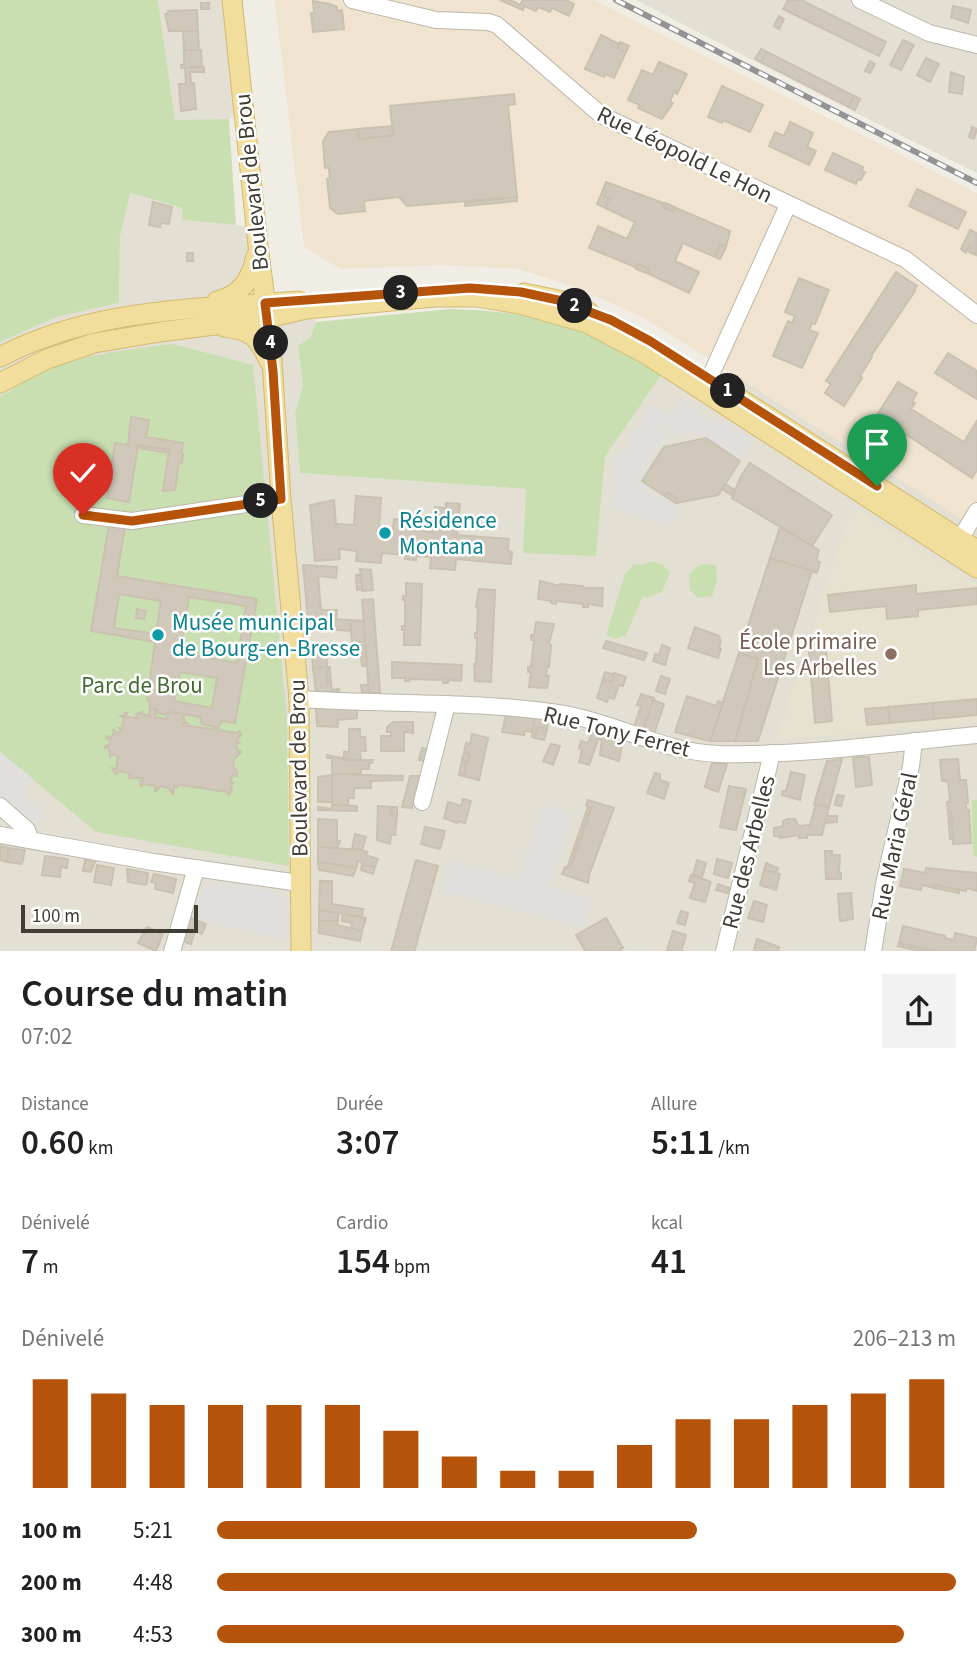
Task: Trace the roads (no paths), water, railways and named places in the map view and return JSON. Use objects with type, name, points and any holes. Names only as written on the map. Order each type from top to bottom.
[{"type":"main road","name":"Boulevard de Brou","points":[[232,0],[273,371],[281,499],[299,699],[300,951]]},
{"type":"main road","points":[[0,357],[38,339],[76,327],[224,299],[240,291],[249,281],[258,246]]},
{"type":"main road","points":[[0,383],[47,359],[94,343],[213,325],[266,311],[470,288],[521,292],[558,300],[611,320],[650,341],[969,544]]},
{"type":"main road","points":[[192,307],[266,311],[434,297],[476,297],[520,304],[561,315],[597,328],[646,354],[847,489],[977,568]]},
{"type":"main road","points":[[213,325],[245,331],[258,339],[273,371]]},
{"type":"street","name":"Rue Léopold Le Hon","points":[[352,0],[436,20],[489,22],[498,25],[601,115],[905,260],[977,315]]},
{"type":"street","points":[[860,0],[929,33],[977,45]]},
{"type":"street","points":[[709,379],[789,205]]},
{"type":"street","points":[[83,515],[132,521],[281,499]]},
{"type":"street","points":[[969,544],[977,511]]},
{"type":"street","name":"Rue Tony Ferret","points":[[299,699],[507,706],[578,717],[691,752],[772,753],[977,735]]},
{"type":"street","points":[[422,802],[447,704]]},
{"type":"street","name":"Rue Maria Géral","points":[[873,951],[914,741]]},
{"type":"street","name":"Rue des Arbelles","points":[[724,951],[772,753]]},
{"type":"street","points":[[2,814],[27,830],[30,839]]},
{"type":"street","points":[[0,835],[299,883]]},
{"type":"street","points":[[172,951],[195,868]]},
{"type":"railway","points":[[616,0],[977,183]]},
{"type":"place","name":"Résidence Montana","points":[[385,533]]},
{"type":"place","name":"Musée municipal de Bourg-en-Bresse","points":[[158,635]]},
{"type":"place","name":"École primaire Les Arbelles","points":[[891,654]]},
{"type":"park label","name":"Parc de Brou","points":[[142,685]]}]
